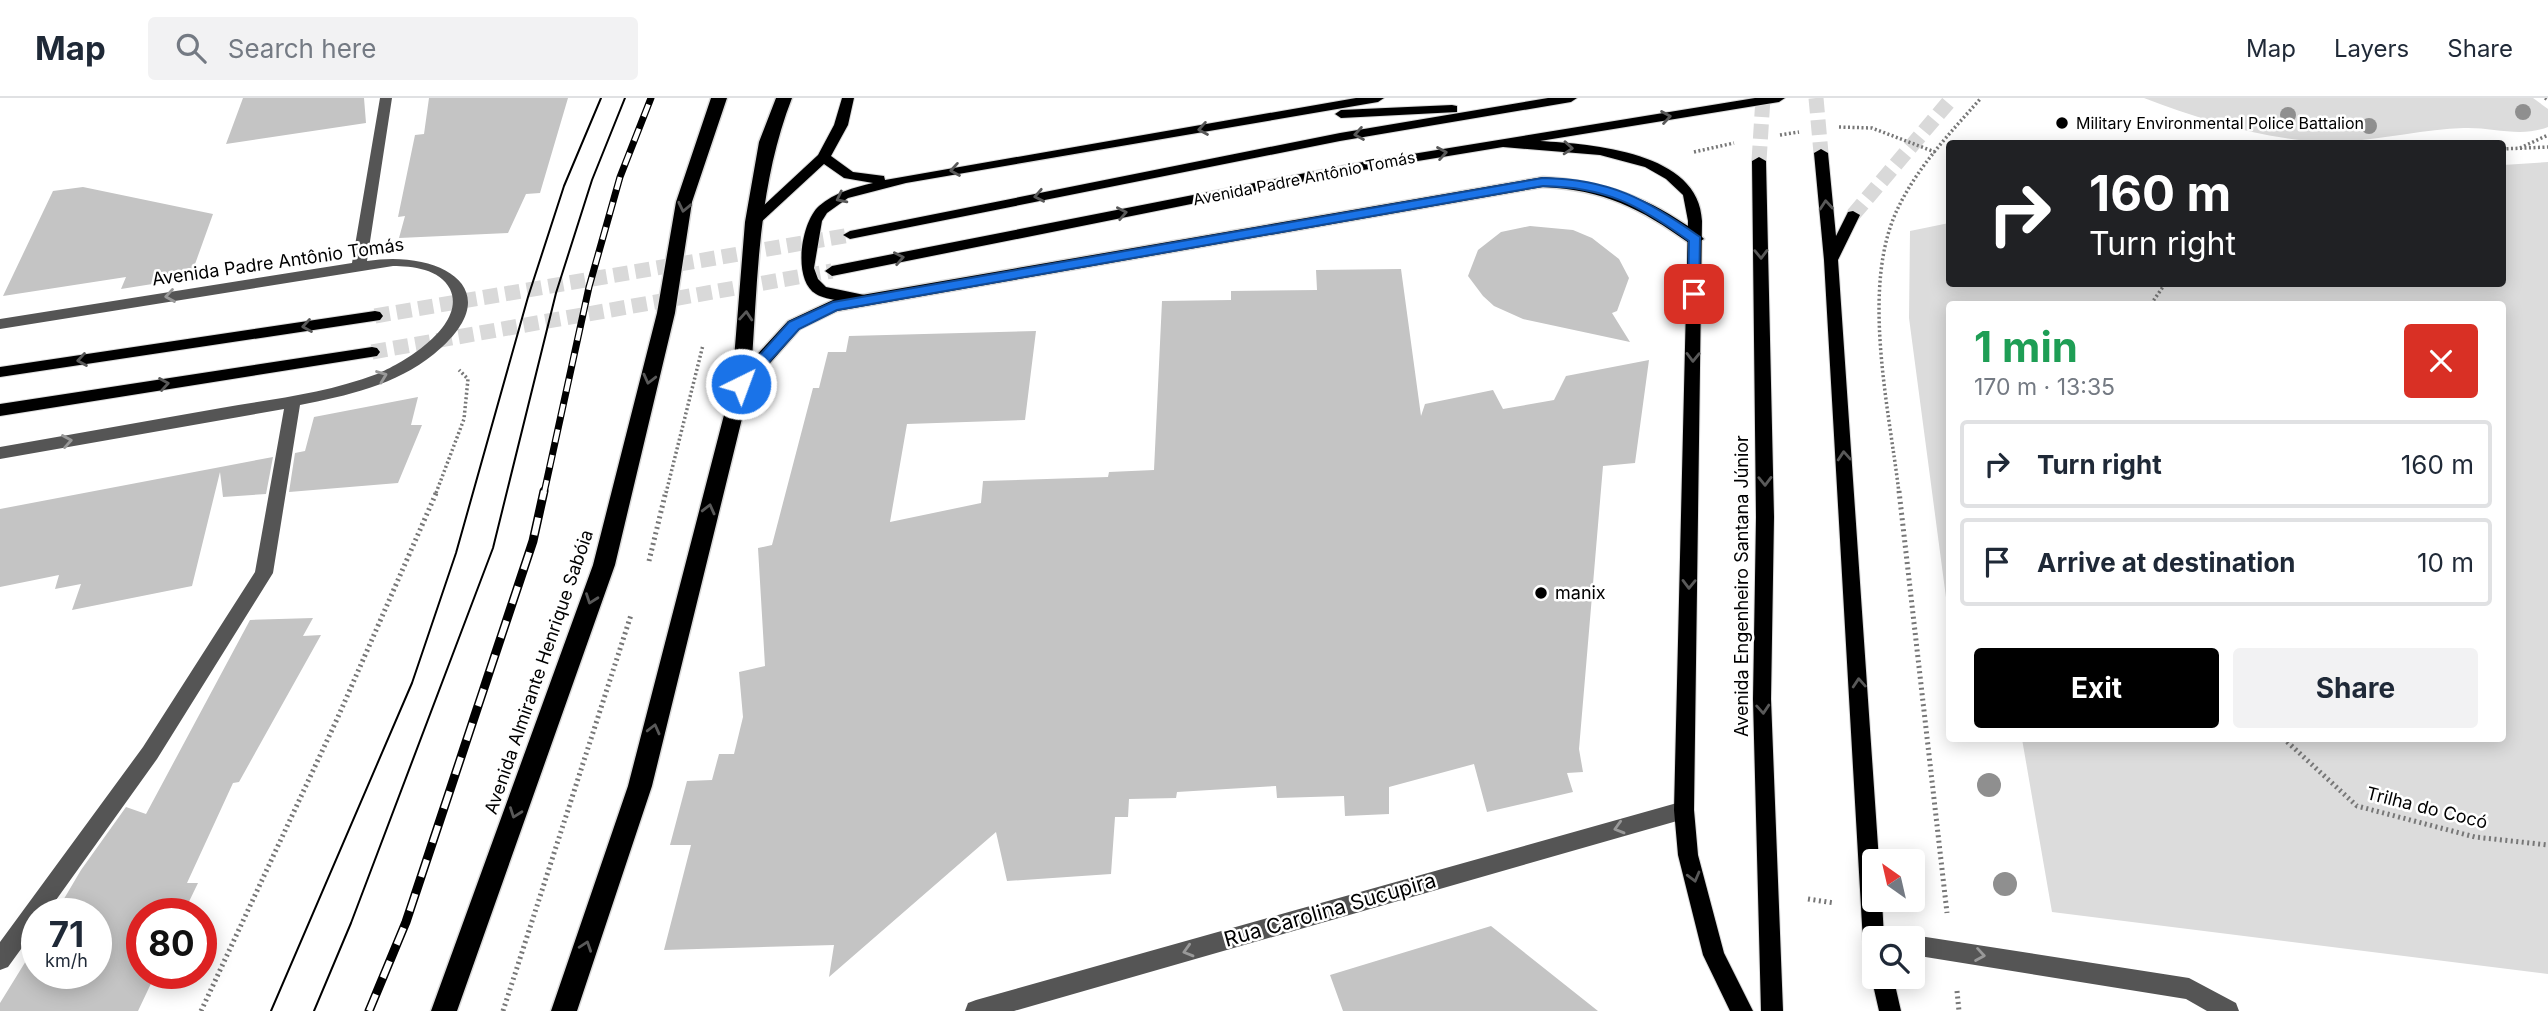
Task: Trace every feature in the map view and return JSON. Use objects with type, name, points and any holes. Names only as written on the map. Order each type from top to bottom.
[{"type":"highway","name":"Avenida Almirante Henrique Sabóia","points":[[444,1011],[604,565],[666,313],[684,202],[719,98]]},
{"type":"highway","points":[[564,1011],[640,786],[741,384],[753,222],[767,142],[784,98]]},
{"type":"highway","points":[[741,384],[794,325],[833,306],[1543,182],[1575,183],[1615,191],[1648,206],[1695,239]]},
{"type":"main road","points":[[753,222],[824,157],[841,125],[848,98]]},
{"type":"main road","points":[[869,300],[821,291],[811,281],[807,268],[815,221],[821,210],[843,195],[906,178],[1378,98]]},
{"type":"main road","name":"Avenida Padre Antônio Tomás","points":[[850,235],[1340,137],[1571,98]]},
{"type":"main road","name":"Avenida Padre Antônio Tomás","points":[[832,271],[1228,192],[1500,143],[1779,98]]},
{"type":"main road","points":[[1271,117],[1531,105]]},
{"type":"main road","points":[[1500,143],[1587,149],[1637,159],[1662,172],[1688,192],[1693,202],[1695,239],[1684,810],[1688,855],[1714,955],[1742,1011]]},
{"type":"main road","points":[[1821,153],[1831,260],[1873,926]]},
{"type":"main road","points":[[824,157],[839,173],[853,178],[906,178]]},
{"type":"main road","name":"Avenida Engenheiro Santana Júnior","points":[[1759,161],[1765,517],[1762,699],[1772,1011]]},
{"type":"main road","points":[[1831,260],[1853,215]]},
{"type":"main road","points":[[0,372],[374,316]]},
{"type":"main road","points":[[0,410],[372,352]]},
{"type":"main road","points":[[1885,989],[1890,1011]]},
{"type":"street","points":[[359,266],[386,98]]},
{"type":"street","name":"Avenida Padre Antônio Tomás","points":[[0,324],[359,266],[409,261],[423,263],[447,274],[457,291],[459,309],[449,328],[415,361],[381,378],[293,401],[0,453]]},
{"type":"street","points":[[0,960],[150,752],[264,573],[293,401]]},
{"type":"street","name":"Rua Carolina Sucupira","points":[[976,1011],[1684,810]]},
{"type":"street","points":[[1925,946],[2189,989],[2228,1011]]},
{"type":"path","points":[[1959,1011],[1878,310],[1880,266],[1890,222],[1935,152],[1981,98]]},
{"type":"path","points":[[2517,149],[2548,135]]},
{"type":"path","points":[[2506,149],[2548,147]]},
{"type":"path","points":[[201,1011],[316,769],[386,611],[467,414],[468,379],[434,344]]},
{"type":"path","name":"Trilha do Cocó","points":[[2287,742],[2357,806],[2475,837],[2548,845]]},
{"type":"shaded area","points":[[2144,98],[2533,98],[2548,109],[2548,127],[2527,132],[2475,128],[2362,140],[2308,140],[2244,130]]},
{"type":"shaded area","points":[[2548,162],[2548,974],[2052,912],[2023,742],[2506,742],[2506,301],[1946,301],[1946,597],[1909,318],[1910,231],[1946,224],[1946,287],[2506,287],[2506,165]]},
{"type":"building","points":[[243,98],[364,98],[366,123],[226,144]]},
{"type":"building","points":[[429,98],[568,98],[540,193],[526,194],[508,233],[399,238],[405,216],[398,217],[415,135],[424,134]]},
{"type":"building","points":[[83,187],[213,214],[190,278],[121,289],[126,277],[3,296],[53,191]]},
{"type":"building","points":[[1530,226],[1573,230],[1592,238],[1619,259],[1629,278],[1617,311],[1612,313],[1630,342],[1523,319],[1494,306],[1483,296],[1468,276],[1478,250],[1501,232]]},
{"type":"building","points":[[1401,269],[1421,416],[1425,404],[1493,390],[1503,409],[1554,400],[1566,376],[1649,360],[1635,463],[1603,466],[1579,749],[1583,772],[1567,773],[1573,792],[1487,812],[1474,764],[1389,787],[1389,814],[1345,816],[1344,796],[1277,798],[1276,786],[1177,792],[1176,798],[1129,799],[1128,817],[1115,817],[1111,874],[1007,881],[996,832],[829,977],[834,945],[664,950],[691,845],[670,845],[687,781],[712,780],[719,754],[734,754],[743,717],[739,672],[765,666],[758,548],[772,545],[813,388],[819,388],[828,352],[846,352],[849,336],[1036,331],[1025,420],[907,424],[890,522],[981,503],[983,481],[1108,477],[1109,472],[1154,470],[1162,301],[1231,300],[1231,291],[1317,290],[1316,270]]},
{"type":"building","points":[[418,397],[411,425],[422,425],[398,483],[289,492],[295,453],[305,451],[314,417]]},
{"type":"building","points":[[273,457],[266,494],[223,497],[220,472],[192,586],[72,610],[81,584],[55,589],[59,575],[0,587],[0,509]]},
{"type":"building","points":[[313,618],[303,636],[321,635],[239,782],[233,783],[187,883],[198,883],[191,898],[126,898],[126,989],[148,989],[138,1011],[0,1011],[0,1003],[21,969],[21,989],[112,989],[112,898],[64,898],[126,807],[146,814],[250,620]]},
{"type":"building","points":[[1491,926],[1598,1011],[1343,1011],[1330,975]]},
{"type":"tunnel","points":[[1759,161],[1763,98]]},
{"type":"tunnel","points":[[1816,98],[1821,153]]},
{"type":"tunnel","points":[[1853,215],[1952,98]]},
{"type":"tunnel","points":[[375,316],[850,235]]},
{"type":"tunnel","points":[[372,352],[832,271]]},
{"type":"tram line","points":[[271,1011],[412,683],[456,553],[528,297],[564,186],[601,98]]},
{"type":"tram line","points":[[314,1011],[351,923],[493,548],[556,293],[592,180],[625,98]]},
{"type":"railway","points":[[544,493],[589,287],[620,177],[651,98]]},
{"type":"railway","points":[[369,1011],[406,922],[533,541],[544,491]]},
{"type":"place","name":"Military Environmental Police Battalion","points":[[2062,123]]},
{"type":"place","name":"manix","points":[[1541,593]]},
{"type":"route","points":[[741,384],[794,325],[833,306],[1543,182],[1575,183],[1615,191],[1648,206],[1695,239],[1694,294]]}]
